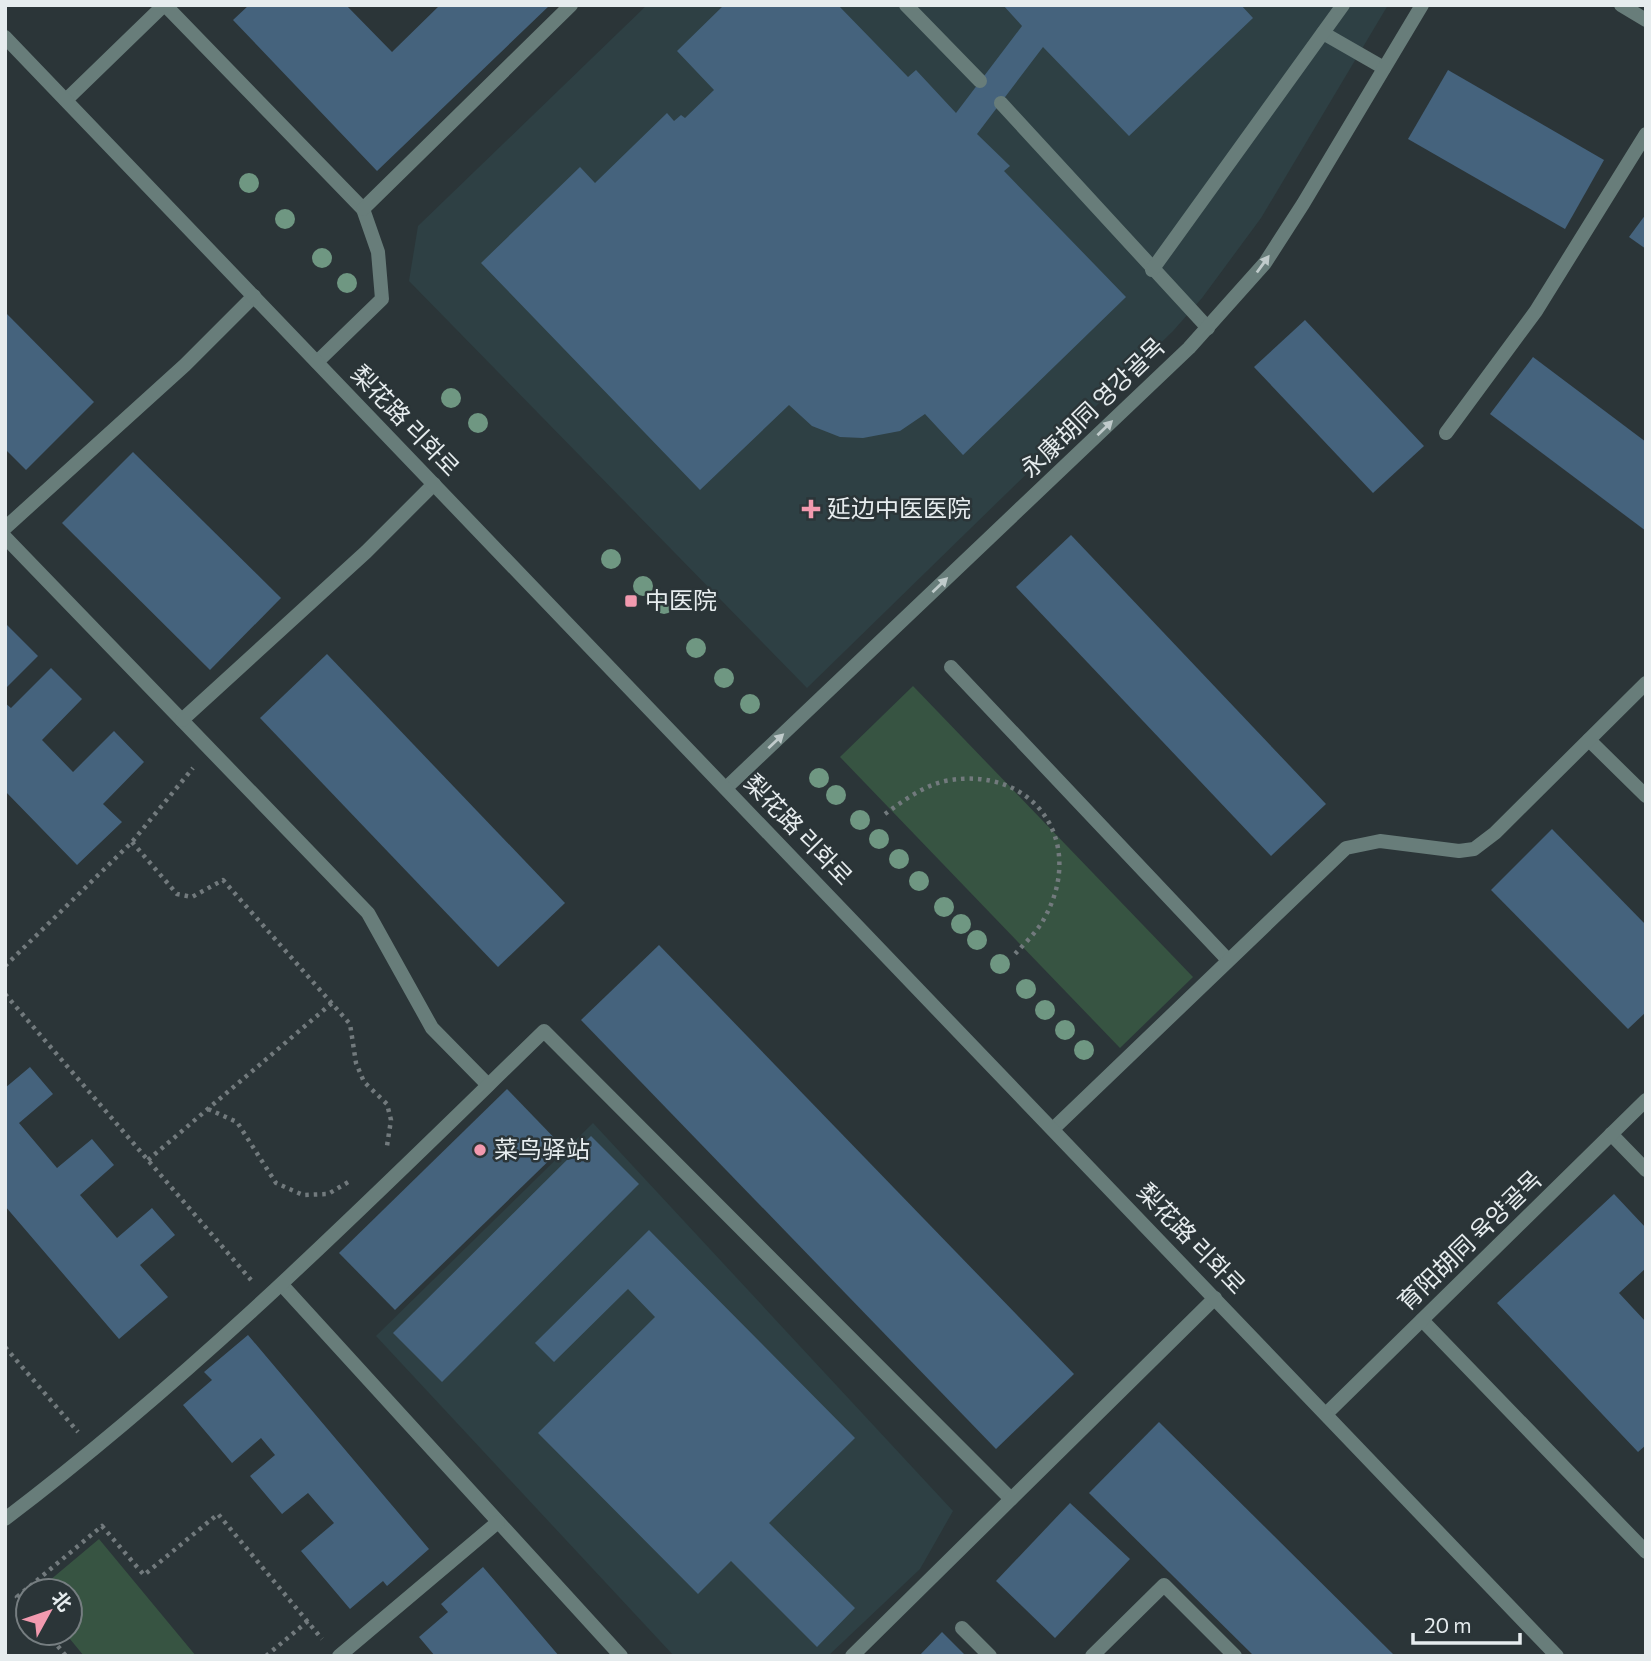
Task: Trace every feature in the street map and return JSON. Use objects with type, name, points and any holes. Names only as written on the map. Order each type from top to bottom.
[{"type":"street","points":[[66,100],[164,5],[363,209],[378,252],[382,299],[317,362]]},
{"type":"street","points":[[363,209],[571,5]]},
{"type":"street","points":[[906,5],[980,81]]},
{"type":"street","points":[[1152,270],[1343,5]]},
{"type":"street","name":"永康胡同 영강골목","points":[[726,788],[1208,328],[1265,263],[1422,5]]},
{"type":"street","points":[[1621,5],[1646,20]]},
{"type":"street","points":[[1323,33],[1384,68]]},
{"type":"street","name":"梨花路 리화로","points":[[5,37],[1557,1656]]},
{"type":"street","points":[[1001,103],[1208,328]]},
{"type":"street","points":[[1446,433],[1536,311],[1646,134]]},
{"type":"street","points":[[5,528],[185,365],[254,296]]},
{"type":"street","points":[[182,720],[366,552],[434,484]]},
{"type":"street","points":[[5,537],[368,913],[432,1028],[488,1085]]},
{"type":"street","points":[[951,667],[1227,960]]},
{"type":"street","points":[[1053,1129],[1346,848],[1380,841],[1459,851],[1474,849],[1495,833],[1646,683]]},
{"type":"street","points":[[1589,740],[1646,796]]},
{"type":"street","points":[[5,1519],[94,1451],[267,1299],[544,1031],[1011,1499]]},
{"type":"street","name":"育阳胡同 육양골목","points":[[1326,1414],[1646,1100]]},
{"type":"street","points":[[1611,1134],[1646,1170]]},
{"type":"street","points":[[282,1285],[621,1656]]},
{"type":"street","points":[[852,1656],[1215,1298]]},
{"type":"street","points":[[1422,1320],[1646,1552]]},
{"type":"street","points":[[339,1656],[498,1522]]},
{"type":"street","points":[[1092,1656],[1164,1585],[1235,1656]]},
{"type":"street","points":[[962,1628],[990,1656]]},
{"type":"path","points":[[5,966],[131,842],[209,748]]},
{"type":"path","points":[[884,814],[925,789],[944,782],[967,779],[993,782],[1030,796],[1045,814],[1058,847],[1058,871],[1053,897],[1045,918],[1015,954]]},
{"type":"path","points":[[131,842],[177,894],[192,897],[223,880],[350,1024],[356,1063],[364,1083],[387,1104],[391,1120],[388,1146],[378,1156]]},
{"type":"path","points":[[5,993],[267,1299]]},
{"type":"path","points":[[148,1160],[332,1003]]},
{"type":"path","points":[[208,1109],[237,1122],[276,1183],[303,1195],[328,1194],[359,1175]]},
{"type":"path","points":[[5,1347],[94,1451]]},
{"type":"path","points":[[41,1577],[102,1526],[144,1575],[218,1514],[308,1621],[266,1656]]},
{"type":"shaded area","name":"延边中医医院","points":[[647,5],[1388,5],[1261,218],[1202,298],[1173,331],[807,688],[409,281],[418,226]]},
{"type":"shaded area","points":[[593,1123],[953,1511],[920,1569],[828,1656],[674,1656],[376,1336]]},
{"type":"green space","points":[[913,686],[1193,977],[1120,1048],[840,757]]},
{"type":"green space","points":[[99,1539],[196,1656],[84,1656],[77,1647],[84,1647],[84,1577],[54,1577]]},
{"type":"building","points":[[249,5],[346,5],[392,52],[440,5],[550,5],[377,171],[233,20]]},
{"type":"building","points":[[724,5],[838,5],[908,77],[916,70],[956,113],[1022,26],[1003,5],[1241,5],[1253,18],[1129,136],[1043,47],[977,134],[1010,166],[1004,171],[1126,297],[963,455],[925,414],[900,431],[863,438],[840,437],[812,426],[789,405],[700,490],[481,263],[580,167],[595,183],[667,113],[674,121],[681,115],[685,118],[714,90],[677,51]]},
{"type":"building","points":[[1448,70],[1604,160],[1565,229],[1408,139]]},
{"type":"building","points":[[1646,214],[1646,249],[1629,237]]},
{"type":"building","points":[[5,312],[94,402],[26,470],[5,449]]},
{"type":"building","points":[[1305,320],[1424,446],[1373,493],[1254,367]]},
{"type":"building","points":[[1533,357],[1646,442],[1646,531],[1490,414]]},
{"type":"building","points":[[133,452],[281,598],[210,670],[62,523]]},
{"type":"building","points":[[1071,535],[1326,804],[1271,856],[1016,587]]},
{"type":"building","points":[[7,625],[38,656],[5,689],[5,627]]},
{"type":"building","points":[[327,654],[565,903],[498,967],[260,718]]},
{"type":"building","points":[[51,668],[82,699],[42,740],[73,772],[114,731],[144,762],[103,804],[122,822],[77,865],[5,791],[5,703],[11,708]]},
{"type":"building","points":[[1552,829],[1646,925],[1646,1012],[1628,1029],[1491,890]]},
{"type":"building","points":[[659,945],[1074,1374],[996,1449],[581,1020]]},
{"type":"building","points":[[30,1067],[53,1094],[19,1123],[57,1168],[92,1139],[114,1165],[80,1195],[117,1238],[152,1208],[175,1235],[140,1265],[168,1297],[119,1339],[5,1206],[5,1088]]},
{"type":"building","points":[[507,1089],[563,1147],[395,1310],[339,1253]]},
{"type":"building","points":[[591,1136],[639,1184],[442,1382],[393,1333]]},
{"type":"building","points":[[1614,1194],[1646,1228],[1646,1268],[1619,1293],[1646,1322],[1646,1445],[1638,1452],[1497,1303]]},
{"type":"building","points":[[649,1230],[855,1438],[769,1523],[855,1608],[817,1647],[731,1561],[698,1594],[538,1433],[655,1317],[628,1289],[554,1362],[535,1343]]},
{"type":"building","points":[[248,1335],[429,1549],[387,1586],[383,1581],[350,1609],[301,1551],[334,1523],[308,1493],[282,1514],[250,1476],[275,1455],[261,1438],[232,1463],[183,1405],[212,1380],[204,1372]]},
{"type":"building","points":[[1159,1422],[1395,1656],[1254,1656],[1089,1493]]},
{"type":"building","points":[[1070,1503],[1130,1559],[1055,1638],[996,1581]]},
{"type":"building","points":[[483,1567],[559,1656],[435,1656],[419,1637],[448,1612],[441,1604]]},
{"type":"building","points":[[942,1632],[966,1656],[919,1656]]},
{"type":"place","name":"延边中医医院","points":[[811,509]]},
{"type":"place","name":"中医院","points":[[631,601]]},
{"type":"place","name":"菜鸟驿站","points":[[480,1150]]}]
